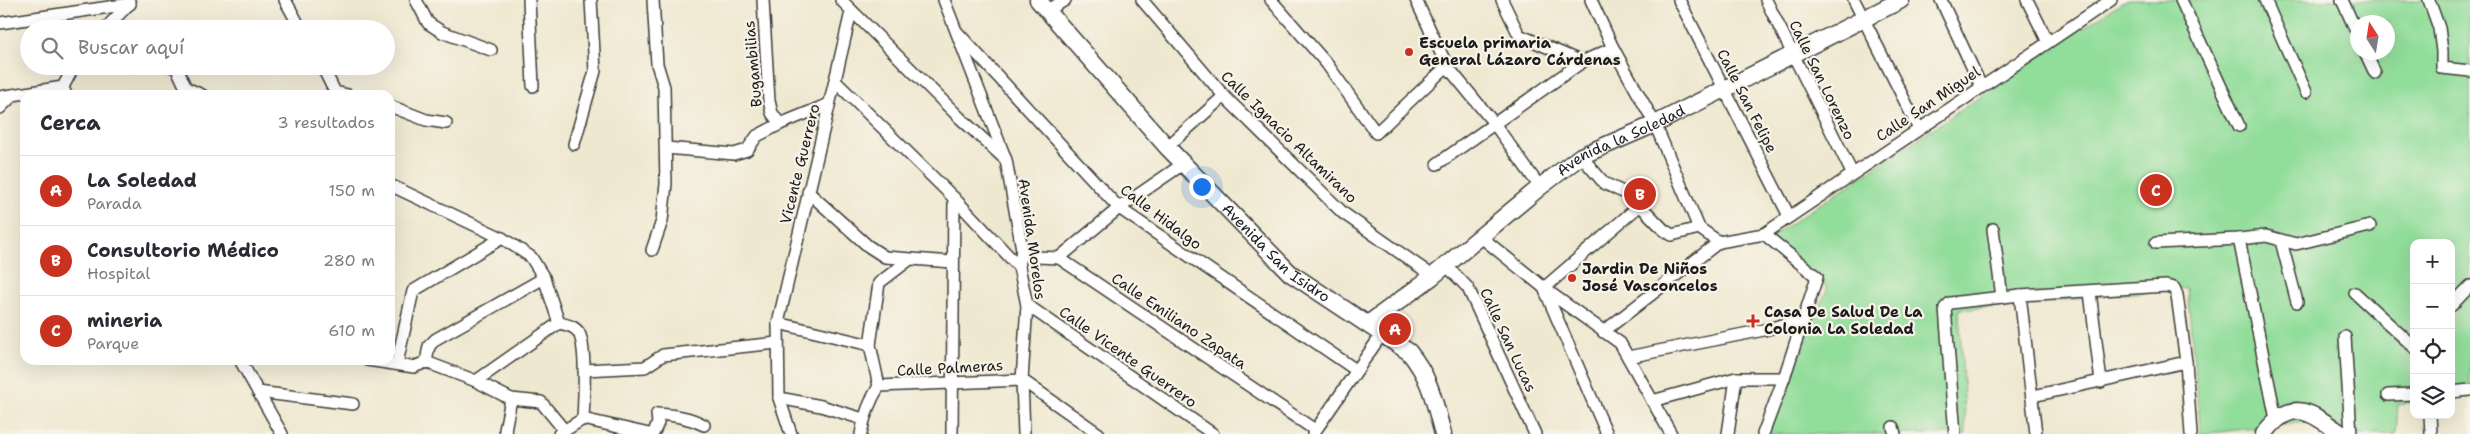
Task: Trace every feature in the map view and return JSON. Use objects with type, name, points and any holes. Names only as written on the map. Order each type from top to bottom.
[{"type":"street","points":[[285,0],[296,20]]},
{"type":"street","points":[[416,0],[428,23],[442,32],[491,50]]},
{"type":"street","points":[[530,0],[533,86]]},
{"type":"street","points":[[574,144],[595,71],[591,0]]},
{"type":"street","points":[[652,250],[662,222],[666,184],[664,87],[657,64],[653,0]]},
{"type":"street","name":"Bugambilias","points":[[763,0],[769,101],[772,113],[780,124]]},
{"type":"street","points":[[841,0],[960,118],[1006,160]]},
{"type":"street","name":"Avenida Morelos","points":[[944,0],[1006,160],[1022,250],[1020,267],[1026,305],[1022,380],[1024,434]]},
{"type":"street","points":[[1043,6],[1065,0]]},
{"type":"street","name":"Calle Ignacio Altamirano","points":[[1142,0],[1224,96],[1344,212],[1433,276]]},
{"type":"street","points":[[1271,0],[1327,64],[1376,133],[1447,66]]},
{"type":"street","points":[[1416,0],[1447,66],[1493,122],[1540,187]]},
{"type":"street","points":[[1502,0],[1520,35],[1582,62]]},
{"type":"street","points":[[1591,0],[1613,48],[1655,124],[1699,228],[1718,242]]},
{"type":"street","name":"Calle San Felipe","points":[[1679,0],[1789,216]]},
{"type":"street","name":"Calle San Lorenzo","points":[[1766,0],[1852,173]]},
{"type":"street","points":[[1854,0],[1919,129]]},
{"type":"street","name":"Avenida la Soledad","points":[[1368,324],[1433,276],[1540,187],[1581,156],[1655,124],[1792,53],[1901,0]]},
{"type":"street","points":[[1942,0],[1981,86]]},
{"type":"street","points":[[2027,0],[2048,42]]},
{"type":"street","name":"Calle San Miguel","points":[[1764,234],[2111,0]]},
{"type":"street","points":[[2181,0],[2239,126]]},
{"type":"street","points":[[2265,0],[2306,92]]},
{"type":"street","points":[[2342,0],[2350,18]]},
{"type":"street","points":[[2429,0],[2438,28],[2442,51],[2442,68],[2470,71]]},
{"type":"street","points":[[0,23],[131,2]]},
{"type":"street","points":[[114,20],[131,2]]},
{"type":"street","name":"Avenida San Isidro","points":[[1043,6],[1167,147],[1290,272],[1409,352],[1423,370],[1435,401],[1442,434]]},
{"type":"street","name":"Vicente Guerrero","points":[[791,434],[778,398],[778,323],[851,12]]},
{"type":"street","name":"Calle Hidalgo","points":[[957,32],[1119,208],[1356,370]]},
{"type":"street","points":[[1437,164],[1493,122],[1582,62],[1613,48]]},
{"type":"street","points":[[2369,60],[2375,73]]},
{"type":"street","points":[[64,90],[70,75]]},
{"type":"street","points":[[180,75],[186,88],[191,90]]},
{"type":"street","points":[[326,75],[334,90]]},
{"type":"street","points":[[835,81],[954,198],[1020,267]]},
{"type":"street","points":[[0,97],[20,95]]},
{"type":"street","points":[[0,108],[13,96]]},
{"type":"street","points":[[1167,147],[1224,96]]},
{"type":"street","points":[[666,148],[706,154],[734,154],[747,150],[757,136],[780,124],[829,104]]},
{"type":"street","points":[[395,108],[426,120],[446,123]]},
{"type":"street","points":[[1581,156],[1604,183],[1631,196],[1664,230],[1672,234],[1699,228]]},
{"type":"street","points":[[1059,258],[1119,208],[1183,164]]},
{"type":"street","points":[[395,187],[502,238],[531,257],[544,278],[559,324]]},
{"type":"street","points":[[808,192],[868,246],[885,257],[952,262]]},
{"type":"street","points":[[952,434],[954,198]]},
{"type":"street","points":[[1544,288],[1639,206]]},
{"type":"street","points":[[2156,243],[2266,236],[2296,244],[2370,226]]},
{"type":"street","points":[[1993,229],[2002,297]]},
{"type":"street","points":[[1604,332],[1718,242],[1764,234],[1817,277],[1784,378],[1763,434]]},
{"type":"street","points":[[1481,237],[1544,288],[1620,344],[1671,434]]},
{"type":"street","points":[[502,238],[413,291],[397,363],[414,367],[426,362],[476,381],[512,400],[541,402],[561,432],[583,419],[649,434]]},
{"type":"street","points":[[2239,239],[2276,419]]},
{"type":"street","points":[[2281,241],[2297,302]]},
{"type":"street","name":"Calle Emiliano Zapata","points":[[1022,250],[1037,256],[1059,258],[1314,432]]},
{"type":"street","points":[[861,434],[863,419],[871,399],[879,386],[870,345],[879,283],[909,260]]},
{"type":"street","name":"Calle San Lucas","points":[[1446,265],[1468,288],[1535,434]]},
{"type":"street","points":[[426,362],[429,346],[436,339],[544,278]]},
{"type":"street","points":[[1955,434],[1946,308],[1950,304],[2020,295],[2166,286],[2174,288],[2186,362],[2191,434]]},
{"type":"street","points":[[2455,302],[2470,286]]},
{"type":"street","points":[[1544,288],[1607,434]]},
{"type":"street","points":[[2090,292],[2101,382]]},
{"type":"street","points":[[2355,293],[2410,343]]},
{"type":"street","points":[[2020,295],[2036,434]]},
{"type":"street","name":"Calle Vicente Guerrero","points":[[1026,305],[1213,434]]},
{"type":"street","points":[[1628,357],[1804,319]]},
{"type":"street","points":[[778,323],[870,345]]},
{"type":"street","points":[[476,381],[559,324],[573,327],[580,334],[584,370],[583,419]]},
{"type":"street","points":[[1314,432],[1382,334]]},
{"type":"street","points":[[2345,337],[2351,434]]},
{"type":"street","points":[[584,370],[645,367],[663,355],[777,343]]},
{"type":"street","points":[[2033,396],[2186,362]]},
{"type":"street","points":[[243,365],[282,434]]},
{"type":"street","points":[[1652,401],[1736,378],[1784,378]]},
{"type":"street","points":[[1728,434],[1736,378]]},
{"type":"street","points":[[1022,380],[1099,434]]},
{"type":"street","name":"Calle Palmeras","points":[[879,386],[1022,380]]},
{"type":"street","points":[[2455,391],[2470,390]]},
{"type":"street","points":[[258,392],[353,404]]},
{"type":"street","points":[[2388,395],[2410,394]]},
{"type":"street","points":[[778,398],[821,406],[863,419]]},
{"type":"street","points":[[507,434],[505,430],[512,400]]},
{"type":"street","points":[[2264,434],[2276,419],[2292,411],[2313,414],[2342,434]]},
{"type":"street","points":[[653,434],[658,423],[657,414],[673,415],[694,420],[704,425]]},
{"type":"street","points":[[2430,419],[2431,434]]},
{"type":"green space","points":[[2125,0],[2470,0],[2470,393],[2455,395],[2455,239],[2410,239],[2410,402],[2398,404],[2396,434],[2346,434],[2327,420],[2201,434],[2187,288],[1959,310],[1966,434],[1767,434],[1828,287],[1765,241]]},
{"type":"place","name":"Escuela primaria General Lázaro Cárdenas","points":[[1409,52]]},
{"type":"place","name":"mineria","points":[[2156,190]]},
{"type":"place","name":"Consultorio Médico","points":[[1640,194]]},
{"type":"place","name":"Jardin De Niños José Vasconcelos","points":[[1572,278]]},
{"type":"place","name":"Casa De Salud De La Colonia La Soledad","points":[[1753,321]]},
{"type":"place","name":"La Soledad","points":[[1395,329]]}]
